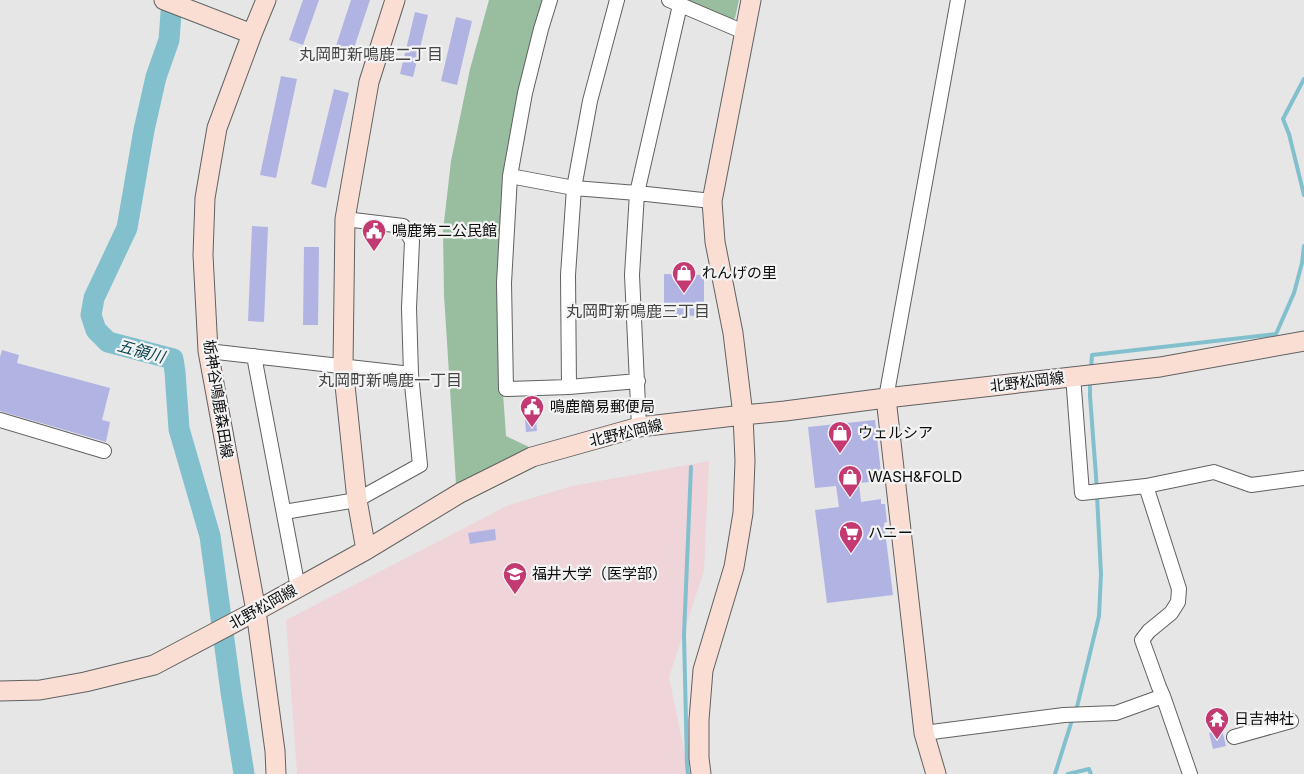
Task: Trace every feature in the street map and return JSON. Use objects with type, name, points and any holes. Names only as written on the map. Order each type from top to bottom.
[{"type":"main road","points":[[164,0],[252,34]]},
{"type":"main road","name":"栃神谷鳴鹿森田線","points":[[266,0],[217,128],[205,198],[204,255],[208,351],[256,612],[275,751],[276,774]]},
{"type":"main road","points":[[366,550],[357,500],[344,366],[345,219],[369,82],[394,0]]},
{"type":"main road","points":[[701,774],[699,739],[703,670],[734,567],[743,513],[745,461],[743,414],[733,333],[715,242],[712,201],[750,0]]},
{"type":"main road","name":"北野松岡線","points":[[0,691],[40,690],[85,682],[154,665],[256,612],[366,550],[460,492],[532,457],[639,427],[1160,366],[1304,341]]},
{"type":"main road","points":[[886,398],[924,733],[936,774]]},
{"type":"street","points":[[550,0],[525,92],[510,176],[504,283],[506,389],[570,387],[638,381]]},
{"type":"street","points":[[570,387],[568,275],[574,188],[590,101],[617,0]]},
{"type":"street","points":[[886,398],[958,0]]},
{"type":"street","points":[[639,427],[632,275],[637,193],[674,2],[744,32]]},
{"type":"street","points":[[510,176],[574,188],[712,201]]},
{"type":"street","points":[[284,512],[357,500],[420,465],[411,374],[409,308],[412,241],[403,226],[345,219]]},
{"type":"street","points":[[208,351],[411,374]]},
{"type":"street","points":[[254,356],[298,588]]},
{"type":"street","points":[[1074,376],[1082,493],[1146,486],[1214,472],[1252,485],[1304,478]]},
{"type":"street","points":[[0,420],[104,451]]},
{"type":"street","points":[[1146,486],[1179,589],[1178,602],[1171,613],[1142,640],[1190,774]]},
{"type":"street","points":[[924,733],[1064,715],[1116,713],[1163,696]]},
{"type":"street","points":[[1234,737],[1291,721]]},
{"type":"shaded area","name":"福井大学（医学部）","points":[[709,461],[704,571],[669,677],[689,774],[297,774],[286,620],[509,505],[572,486]]},
{"type":"green space","points":[[489,0],[544,0],[524,70],[508,155],[502,200],[499,272],[499,335],[506,436],[529,447],[456,484],[444,295],[443,231],[451,161],[470,69]]},
{"type":"green space","points":[[679,0],[739,0],[735,18],[730,21]]},
{"type":"building","points":[[303,0],[319,0],[303,45],[289,40]]},
{"type":"building","points":[[351,0],[370,0],[351,57],[334,52]]},
{"type":"building","points":[[415,12],[428,15],[413,77],[400,74]]},
{"type":"building","points":[[456,17],[472,21],[457,85],[441,81]]},
{"type":"building","points":[[281,76],[297,79],[276,178],[260,175]]},
{"type":"building","points":[[334,89],[349,93],[326,188],[311,184]]},
{"type":"building","points":[[252,226],[268,227],[264,322],[248,321]]},
{"type":"building","points":[[304,247],[319,247],[318,325],[303,325]]},
{"type":"building","points":[[664,274],[704,275],[704,316],[664,315]]},
{"type":"building","points":[[2,350],[19,355],[17,363],[110,388],[102,420],[110,422],[106,442],[0,411],[0,357]]},
{"type":"building","points":[[525,420],[536,420],[537,431],[526,432]]},
{"type":"building","points":[[875,420],[882,481],[859,483],[861,502],[881,499],[881,504],[885,504],[887,522],[884,523],[893,595],[827,603],[815,510],[839,507],[836,486],[815,488],[808,427]]},
{"type":"building","points":[[495,529],[496,540],[470,544],[468,533]]},
{"type":"building","points":[[1222,730],[1226,746],[1213,749],[1209,733]]},
{"type":"waterway","name":"五領川","points":[[172,0],[169,40],[156,77],[144,130],[127,228],[94,298],[91,315],[96,330],[108,342],[173,359],[179,429],[210,536],[244,774]]},
{"type":"waterway","points":[[1304,79],[1283,119],[1289,134],[1304,195]]},
{"type":"waterway","points":[[1091,369],[1092,355],[1276,334],[1294,293],[1302,263],[1304,246]]},
{"type":"waterway","points":[[1076,711],[1099,616],[1101,574],[1090,381]]},
{"type":"waterway","points":[[688,774],[684,635],[691,467]]},
{"type":"waterway","points":[[1055,774],[1073,717]]},
{"type":"waterway","points":[[1068,774],[1089,769],[1091,774]]},
{"type":"place","name":"鳴鹿第二公民館","points":[[374,252]]},
{"type":"place","name":"れんげの里","points":[[684,294]]},
{"type":"place","name":"鳴鹿簡易郵便局","points":[[532,428]]},
{"type":"place","name":"ウェルシア","points":[[840,454]]},
{"type":"place","name":"WASH&FOLD","points":[[850,498]]},
{"type":"place","name":"ハニー","points":[[851,554]]},
{"type":"place","name":"福井大学（医学部）","points":[[515,595]]},
{"type":"place","name":"日吉神社","points":[[1217,740]]},
{"type":"district","name":"丸岡町新鳴鹿二丁目","points":[[371,54]]},
{"type":"district","name":"丸岡町新鳴鹿三丁目","points":[[638,311]]},
{"type":"district","name":"丸岡町新鳴鹿一丁目","points":[[390,380]]}]
